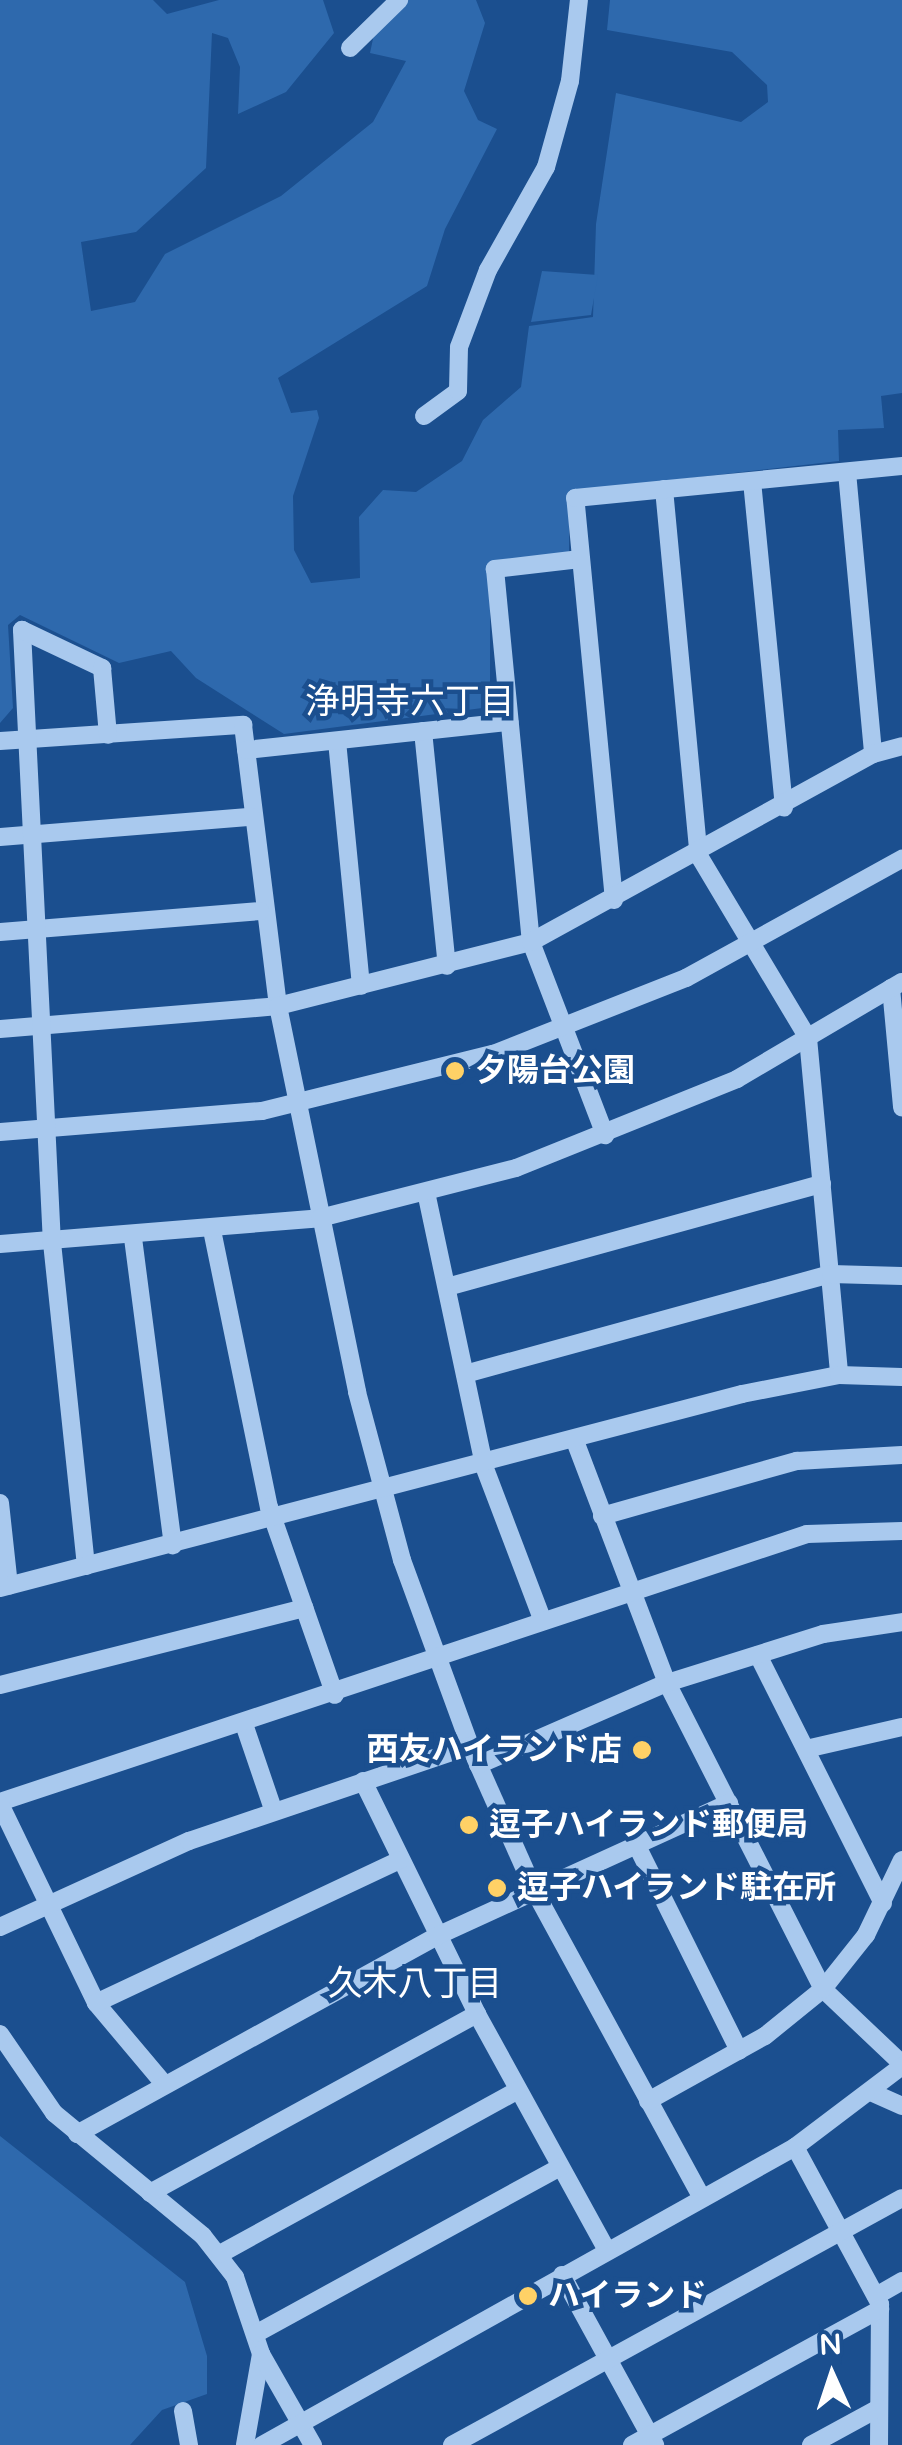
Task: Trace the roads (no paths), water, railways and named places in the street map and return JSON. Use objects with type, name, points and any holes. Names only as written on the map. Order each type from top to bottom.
[{"type":"street","points":[[350,48],[399,0]]},
{"type":"street","points":[[424,416],[458,391],[459,347],[488,270],[546,167],[570,81],[579,0]]},
{"type":"street","points":[[614,900],[575,498],[902,466]]},
{"type":"street","points":[[847,472],[874,754]]},
{"type":"street","points":[[752,480],[784,807]]},
{"type":"street","points":[[664,488],[699,856],[808,1038],[839,1375]]},
{"type":"street","points":[[580,559],[495,570],[531,942],[605,1135]]},
{"type":"street","points":[[86,1566],[52,1244],[22,630],[102,668],[108,735]]},
{"type":"street","points":[[246,750],[510,722]]},
{"type":"street","points":[[0,741],[244,724],[260,911],[320,1218],[382,1494],[470,1746],[534,1890],[702,2198]]},
{"type":"street","points":[[423,731],[447,966]]},
{"type":"street","points":[[337,740],[361,986]]},
{"type":"street","points":[[0,1028],[41,1029],[278,1006],[531,942],[699,856],[874,754],[902,746]]},
{"type":"street","points":[[0,837],[252,817]]},
{"type":"street","points":[[0,1132],[46,1132],[298,1104],[565,1029],[753,944],[902,859]]},
{"type":"street","points":[[0,932],[260,911]]},
{"type":"street","points":[[0,1244],[133,1238],[320,1218],[426,1192],[605,1135],[736,1079],[896,986],[902,1107]]},
{"type":"street","points":[[446,1288],[822,1184]]},
{"type":"street","points":[[426,1192],[484,1466],[543,1622]]},
{"type":"street","points":[[212,1230],[273,1522],[335,1695]]},
{"type":"street","points":[[133,1238],[173,1545]]},
{"type":"street","points":[[465,1374],[831,1274],[902,1276]]},
{"type":"street","points":[[0,1502],[4,1587],[273,1522],[839,1375],[902,1377]]},
{"type":"street","points":[[262,2445],[299,2420],[795,2147],[873,2093],[902,2065],[822,1989],[666,1683],[575,1441]]},
{"type":"street","points":[[602,1516],[823,1455],[902,1456]]},
{"type":"street","points":[[165,2085],[96,2003],[44,1907],[0,1802],[438,1662],[629,1589],[807,1534],[902,1531]]},
{"type":"street","points":[[0,1686],[304,1608]]},
{"type":"street","points":[[478,1765],[666,1683],[860,1625],[902,1622]]},
{"type":"street","points":[[758,1655],[883,1903]]},
{"type":"street","points":[[244,1724],[273,1809]]},
{"type":"street","points":[[806,1749],[902,1727]]},
{"type":"street","points":[[0,1927],[273,1809],[470,1746]]},
{"type":"street","points":[[363,1781],[477,2014],[607,2250]]},
{"type":"street","points":[[77,2134],[437,1936],[729,1803]]},
{"type":"street","points":[[636,1844],[739,2052]]},
{"type":"street","points":[[96,2003],[400,1860]]},
{"type":"street","points":[[648,2101],[739,2052],[822,1989],[883,1903],[902,1860]]},
{"type":"street","points":[[150,2192],[477,2014]]},
{"type":"street","points":[[2,2041],[77,2134],[220,2254],[256,2333],[260,2354],[313,2445]]},
{"type":"street","points":[[220,2254],[518,2090]]},
{"type":"street","points":[[873,2093],[902,2106]]},
{"type":"street","points":[[795,2147],[878,2302],[879,2445]]},
{"type":"street","points":[[256,2333],[560,2166]]},
{"type":"street","points":[[452,2445],[902,2198]]},
{"type":"street","points":[[562,2275],[652,2440]]},
{"type":"street","points":[[632,2445],[652,2440],[878,2302],[902,2281]]},
{"type":"street","points":[[245,2445],[260,2354]]},
{"type":"street","points":[[811,2445],[879,2408]]},
{"type":"street","points":[[183,2410],[190,2445]]},
{"type":"place","name":"夕陽台公園","points":[[455,1071]]},
{"type":"place","name":"西友ハイランド店","points":[[642,1750]]},
{"type":"place","name":"逗子ハイランド郵便局","points":[[469,1825]]},
{"type":"place","name":"逗子ハイランド駐在所","points":[[497,1888]]},
{"type":"place","name":"ハイランド","points":[[528,2296]]},
{"type":"district","name":"浄明寺六丁目","points":[[410,702]]},
{"type":"district","name":"久木八丁目","points":[[415,1984]]}]
